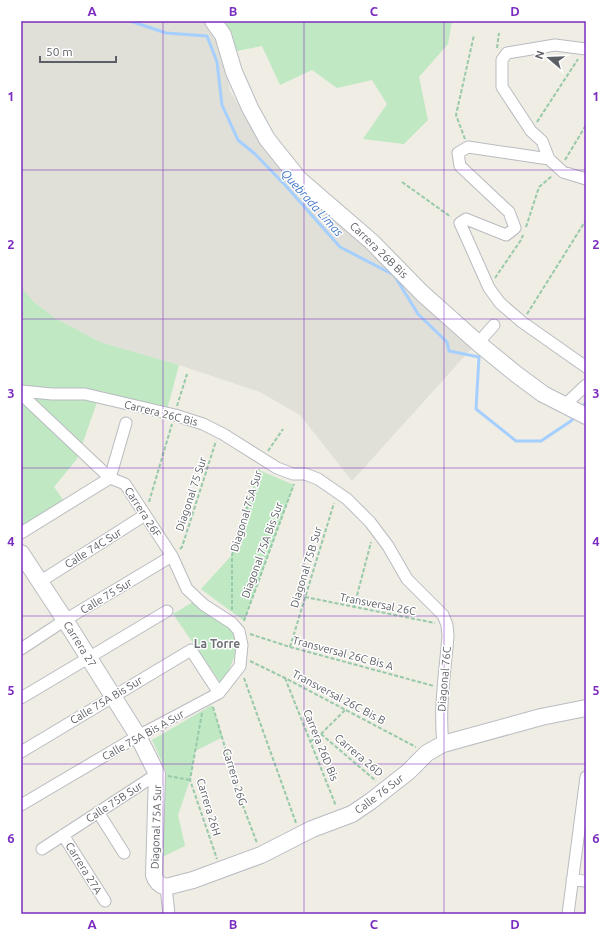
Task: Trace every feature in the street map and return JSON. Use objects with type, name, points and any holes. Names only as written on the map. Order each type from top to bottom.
[{"type":"street","name":"Carrera 26B Bis","points":[[213,21],[223,35],[234,72],[250,108],[267,138],[299,179],[372,242],[422,293],[478,343],[543,394],[577,412]]},
{"type":"street","points":[[586,49],[555,45],[537,47],[507,53],[502,60],[502,87],[531,132],[542,141],[549,159],[559,170],[586,179]]},
{"type":"street","points":[[549,159],[468,147],[458,153],[460,166],[509,212],[515,228],[506,235],[466,219],[460,223],[488,288],[500,303],[522,322],[586,367]]},
{"type":"street","points":[[478,343],[494,325]]},
{"type":"street","points":[[577,412],[586,385]]},
{"type":"street","name":"Carrera 26C Bis","points":[[21,392],[85,394],[175,414],[203,424],[219,432],[277,468],[293,474],[305,474],[318,479],[347,499],[375,529],[388,546],[407,579],[443,615]]},
{"type":"street","name":"Carrera 26F","points":[[21,392],[110,478],[125,484],[172,556],[187,589],[204,605],[235,627]]},
{"type":"street","points":[[21,533],[110,478],[126,423]]},
{"type":"street","name":"Calle 74C Sur","points":[[40,581],[145,515]]},
{"type":"street","name":"Carrera 27","points":[[21,553],[138,736]]},
{"type":"street","name":"Calle 75 Sur","points":[[21,649],[65,620],[172,556]]},
{"type":"street","points":[[21,698],[167,610]]},
{"type":"street","name":"Diagonal 76C","points":[[443,615],[447,626],[448,636],[441,722],[443,744]]},
{"type":"street","points":[[235,627],[242,646],[241,662]]},
{"type":"street","name":"Calle 75A Bis Sur","points":[[21,752],[112,696],[191,650],[211,697]]},
{"type":"street","name":"Calle 75A Bis A Sur","points":[[21,805],[138,736],[211,697],[241,662]]},
{"type":"street","name":"Calle 76 Sur","points":[[166,887],[193,880],[261,854],[312,829],[352,814],[408,772],[427,753],[443,744],[541,717],[586,708]]},
{"type":"street","name":"Diagonal 75A Sur","points":[[138,736],[157,774],[154,875],[156,881],[162,886],[166,887]]},
{"type":"street","name":"Calle 75B Sur","points":[[42,849],[157,774]]},
{"type":"street","points":[[568,914],[572,880],[582,844],[586,777]]},
{"type":"street","points":[[98,812],[124,853]]},
{"type":"street","name":"Carrera 27A","points":[[63,835],[105,901]]},
{"type":"street","points":[[572,880],[586,881]]},
{"type":"street","points":[[166,887],[169,914]]},
{"type":"path","points":[[468,147],[456,116],[474,35]]},
{"type":"path","points":[[531,132],[586,49]]},
{"type":"path","points":[[488,288],[521,240],[540,187],[559,170],[586,125]]},
{"type":"path","points":[[402,182],[460,223]]},
{"type":"path","points":[[522,322],[586,220]]},
{"type":"path","points":[[145,515],[188,374]]},
{"type":"path","name":"Diagonal 75A Sur","points":[[235,627],[232,555],[262,459],[283,429]]},
{"type":"path","name":"Diagonal 75 Sur","points":[[172,556],[182,547],[219,432]]},
{"type":"path","name":"Diagonal 75A Bis Sur","points":[[235,627],[244,621],[298,474]]},
{"type":"path","name":"Diagonal 75B Sur","points":[[290,647],[337,492]]},
{"type":"path","points":[[354,608],[375,529]]},
{"type":"path","name":"Transversal 26C","points":[[305,597],[447,626]]},
{"type":"path","name":"Transversal 26C Bis A","points":[[235,627],[290,647],[443,689]]},
{"type":"path","points":[[241,662],[301,835]]},
{"type":"path","name":"Transversal 26C Bis B","points":[[241,662],[285,678],[427,753]]},
{"type":"path","name":"Carrera 26D Bis","points":[[285,678],[341,818]]},
{"type":"path","name":"Carrera 26H","points":[[211,697],[190,780],[221,869]]},
{"type":"path","name":"Carrera 26G","points":[[211,697],[240,798],[261,854]]},
{"type":"path","points":[[311,741],[321,734],[346,710]]},
{"type":"path","name":"Carrera 26D","points":[[321,734],[386,789]]},
{"type":"path","points":[[157,774],[190,780]]},
{"type":"shaded area","points":[[21,21],[205,21],[216,36],[222,54],[230,91],[255,133],[473,347],[352,481],[300,415],[260,392],[179,365],[100,342],[55,318],[34,302],[21,287]]},
{"type":"green space","points":[[221,21],[452,21],[448,44],[419,77],[428,120],[404,144],[363,139],[387,104],[372,80],[337,88],[312,70],[280,85],[262,46],[237,51],[227,27]]},
{"type":"green space","points":[[21,287],[34,302],[55,318],[100,342],[179,365],[167,410],[101,391],[77,459],[54,487],[64,501],[21,526]]},
{"type":"green space","points":[[259,470],[294,485],[244,621],[201,589],[232,555]]},
{"type":"green space","points":[[193,602],[230,626],[236,641],[236,652],[229,670],[220,682],[173,614]]},
{"type":"green space","points":[[212,705],[223,737],[195,751],[190,780],[178,815],[185,846],[160,858],[166,771],[152,740]]},
{"type":"waterway","name":"Quebrada Limas","points":[[130,21],[166,33],[207,36],[217,62],[222,105],[238,140],[255,154],[285,185],[340,247],[394,275],[418,314],[447,342],[449,351],[479,357],[476,409],[516,441],[541,441],[571,421],[575,416]]},
{"type":"waterway","name":"Quebrada Limas","points":[[581,409],[586,402]]},
{"type":"district","name":"La Torre","points":[[217,644]]}]
